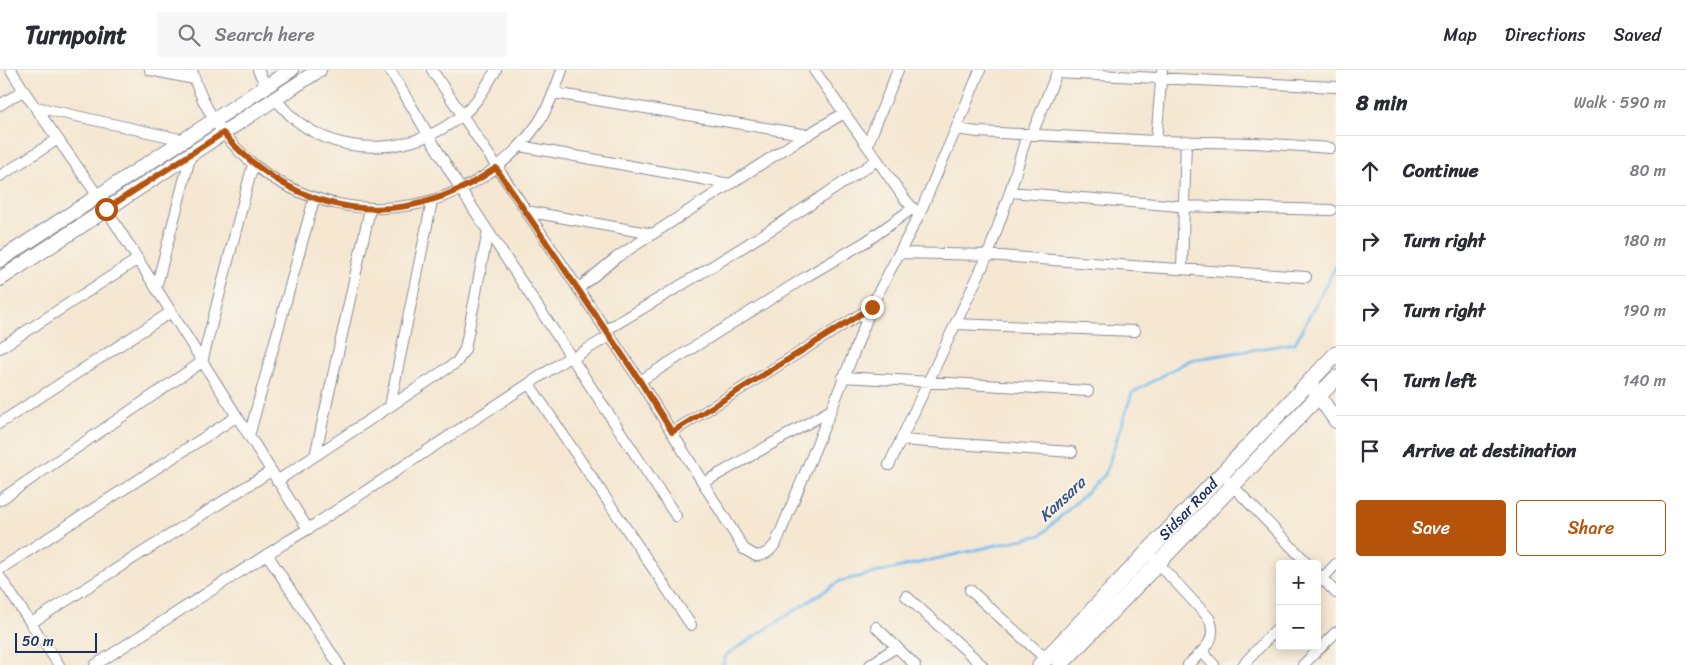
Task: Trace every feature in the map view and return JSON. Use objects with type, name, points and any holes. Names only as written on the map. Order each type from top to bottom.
[{"type":"main road","name":"Sidsar Road","points":[[1049,663],[1148,552],[1336,354]]},
{"type":"main road","name":"Sidsar Road","points":[[1049,663],[1158,564],[1336,378]]},
{"type":"street","points":[[11,70],[98,196],[308,529]]},
{"type":"street","points":[[150,70],[193,75],[214,120],[223,133],[237,150],[253,164],[282,184],[314,198],[342,206],[370,209],[391,208],[432,201],[461,190],[496,168],[520,146],[539,121],[554,93],[562,70]]},
{"type":"street","points":[[258,70],[266,86]]},
{"type":"street","points":[[291,70],[0,260],[4,276],[320,70]]},
{"type":"street","points":[[390,70],[461,190],[676,516]]},
{"type":"street","points":[[432,70],[640,381],[744,549],[756,556],[764,555],[776,543],[872,307],[900,252],[916,212],[956,130],[980,70]]},
{"type":"street","points":[[276,99],[296,120],[316,133],[338,142],[384,147],[407,144],[430,136],[462,116],[482,94],[496,70]]},
{"type":"street","points":[[813,70],[916,212]]},
{"type":"street","points":[[889,465],[988,255],[1029,134],[1057,71],[1161,74],[1336,87]]},
{"type":"street","points":[[867,146],[896,72]]},
{"type":"street","points":[[1156,141],[1161,74]]},
{"type":"street","points":[[0,105],[24,90]]},
{"type":"street","points":[[554,93],[808,135]]},
{"type":"street","points":[[36,108],[184,140]]},
{"type":"street","points":[[578,289],[617,257],[844,113]]},
{"type":"street","points":[[956,130],[1330,148]]},
{"type":"street","points":[[0,176],[58,139]]},
{"type":"street","points":[[1182,269],[1186,141]]},
{"type":"street","points":[[520,146],[730,184]]},
{"type":"street","points":[[156,288],[191,154]]},
{"type":"street","points":[[95,665],[877,160]]},
{"type":"street","points":[[0,500],[202,362],[253,164]]},
{"type":"street","points":[[1010,192],[1184,206],[1330,210]]},
{"type":"street","points":[[249,436],[314,198]]},
{"type":"street","points":[[390,406],[432,201]]},
{"type":"street","points":[[315,456],[370,209]]},
{"type":"street","points":[[526,211],[652,234]]},
{"type":"street","points":[[640,381],[810,275],[916,212]]},
{"type":"street","points":[[277,481],[457,362],[465,349],[488,231]]},
{"type":"street","points":[[900,252],[988,255],[1306,277]]},
{"type":"street","points":[[0,348],[138,259]]},
{"type":"street","points":[[672,432],[872,307]]},
{"type":"street","points":[[0,423],[171,312]]},
{"type":"street","points":[[956,324],[1135,331]]},
{"type":"street","points":[[843,377],[1088,391]]},
{"type":"street","points":[[1310,381],[1318,397],[1336,421]]},
{"type":"street","points":[[529,384],[691,625]]},
{"type":"street","points":[[703,483],[831,410]]},
{"type":"street","points":[[0,570],[236,417]]},
{"type":"street","points":[[901,440],[1072,452]]},
{"type":"street","points":[[31,623],[271,471]]},
{"type":"street","points":[[1221,475],[1304,560]]},
{"type":"street","points":[[1148,552],[1209,618],[1213,627],[1213,635],[1208,646],[1188,665]]},
{"type":"street","points":[[267,554],[339,665]]},
{"type":"street","points":[[1321,577],[1336,564]]},
{"type":"street","points":[[0,577],[59,665]]},
{"type":"street","points":[[1321,581],[1336,593]]},
{"type":"street","points":[[970,590],[1049,663]]},
{"type":"street","points":[[906,596],[982,665]]},
{"type":"street","points":[[876,627],[915,665]]},
{"type":"street","points":[[1243,665],[1276,629]]},
{"type":"street","points":[[1303,665],[1336,632]]},
{"type":"street","points":[[870,665],[896,647]]},
{"type":"street","points":[[1202,652],[1214,665]]},
{"type":"waterway","name":"Kansara","points":[[723,665],[726,655],[840,581],[1041,535],[1105,475],[1132,393],[1190,360],[1295,343],[1336,266]]},
{"type":"route","points":[[106,209],[223,133],[237,150],[253,164],[282,184],[314,198],[342,206],[370,209],[391,208],[432,201],[461,190],[480,180],[496,168],[640,381],[672,432],[872,307]]}]
